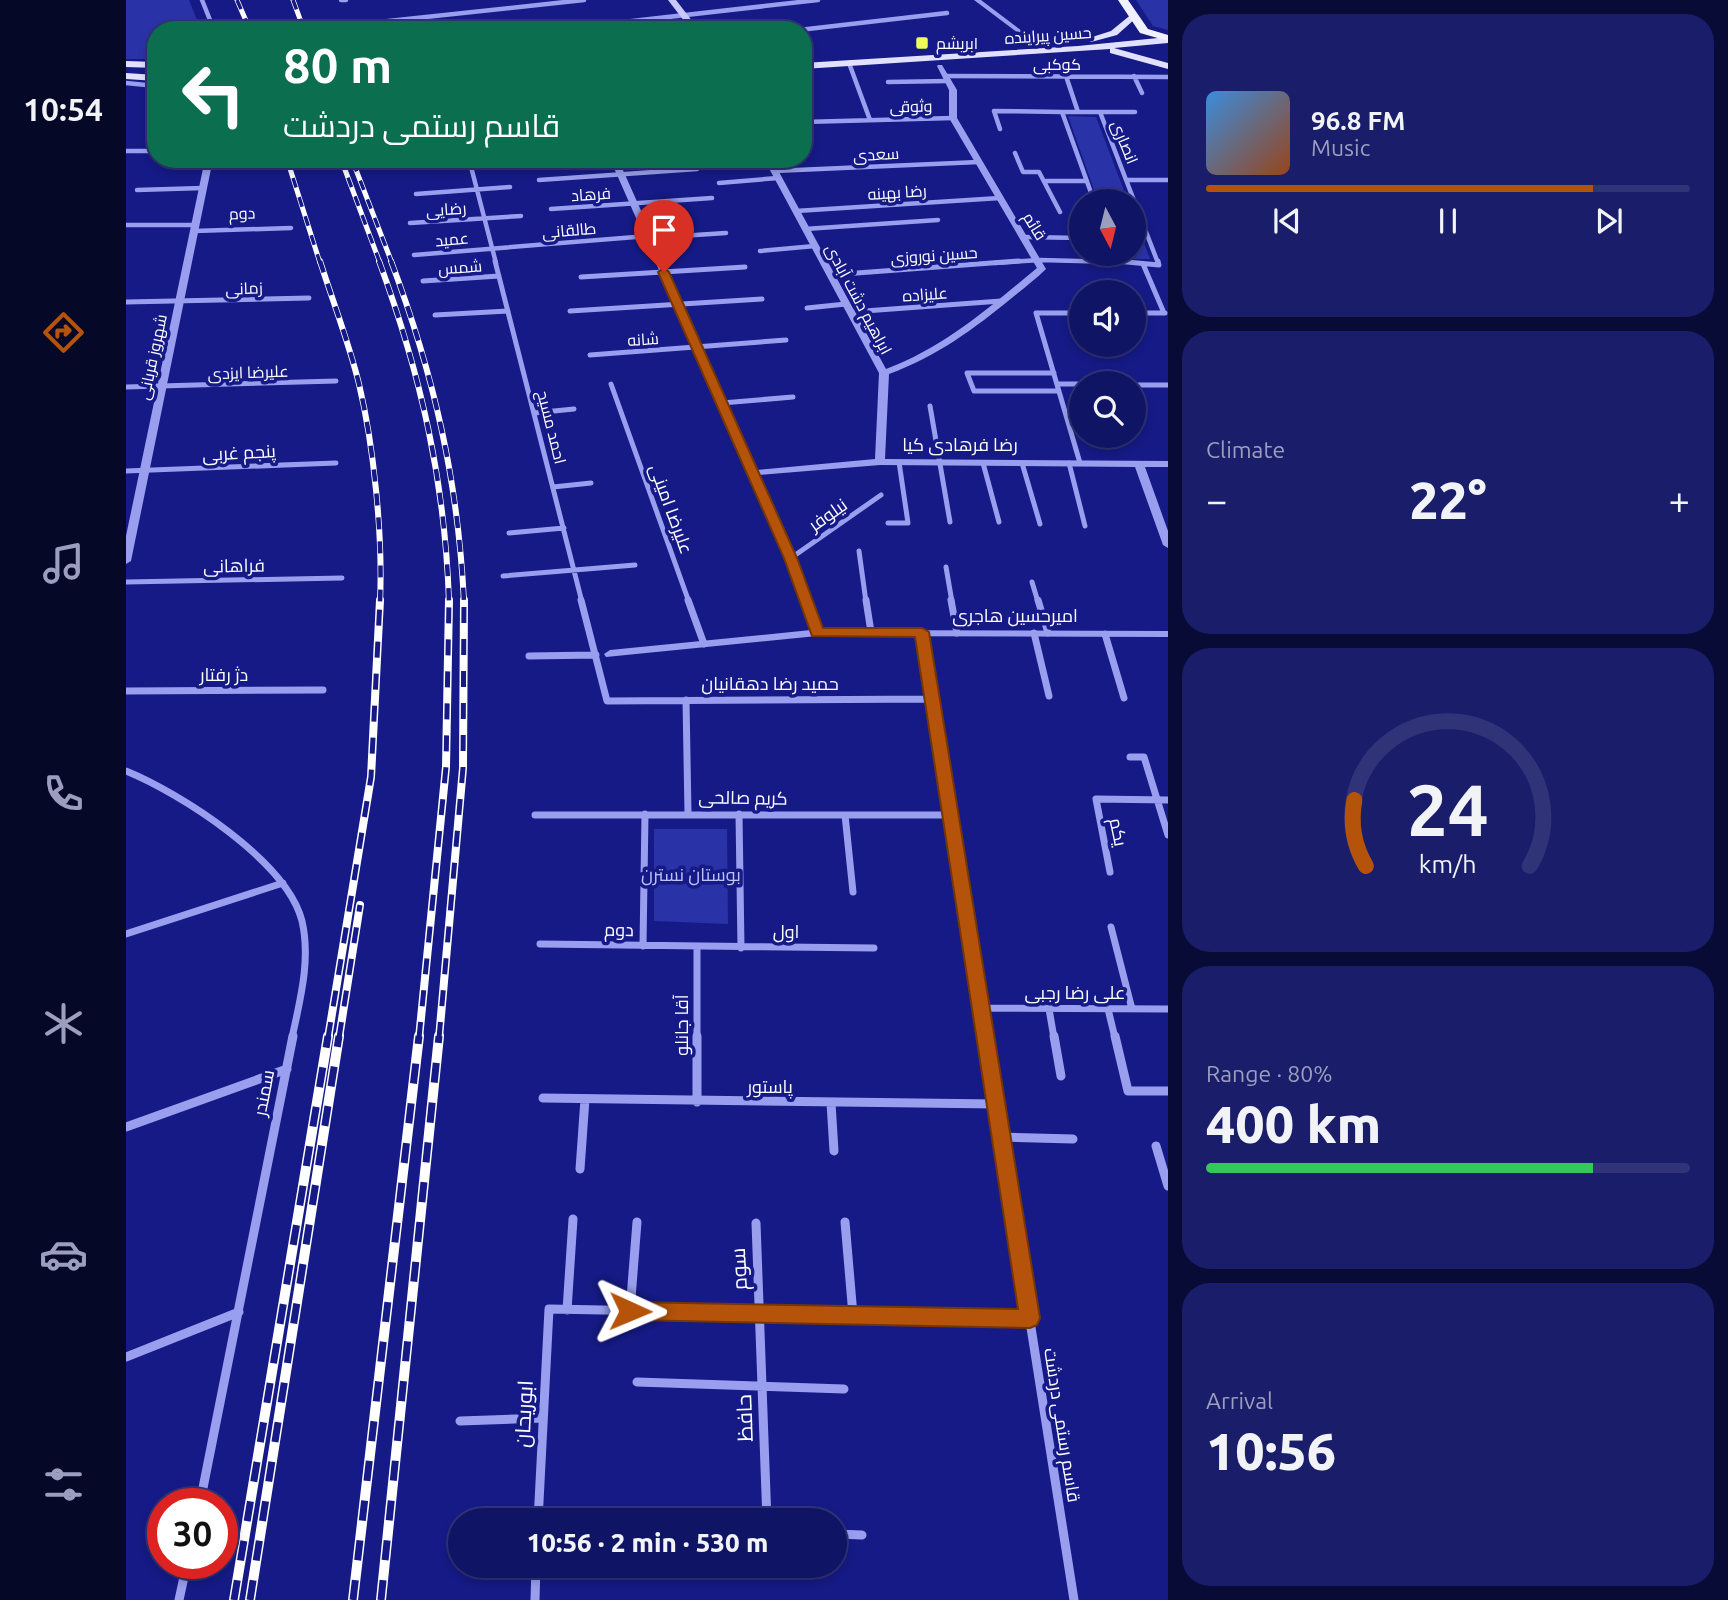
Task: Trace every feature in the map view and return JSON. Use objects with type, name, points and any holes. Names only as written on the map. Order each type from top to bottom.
[{"type":"highway","points":[[1123,0],[1147,33],[1168,39]]},
{"type":"main road","points":[[672,0],[688,21]]},
{"type":"main road","name":"حسین پیراینده","points":[[812,57],[1036,44],[1105,37],[1114,33],[1133,16]]},
{"type":"main road","points":[[1105,37],[1124,34],[1137,37],[1138,41],[1126,45]]},
{"type":"main road","name":"حسین پیراینده","points":[[812,65],[1078,49],[1168,39]]},
{"type":"main road","points":[[1078,49],[1121,53],[1168,66]]},
{"type":"main road","points":[[126,64],[147,65]]},
{"type":"main road","points":[[126,70],[147,71]]},
{"type":"main road","points":[[126,76],[147,77]]},
{"type":"street","points":[[202,0],[210,21]]},
{"type":"street","points":[[388,21],[584,0]]},
{"type":"street","points":[[632,21],[818,0]]},
{"type":"street","points":[[977,0],[1036,44]]},
{"type":"street","points":[[812,29],[947,13]]},
{"type":"street","name":"وثوقی","points":[[849,63],[870,120]]},
{"type":"street","name":"قائم","points":[[884,373],[929,356],[966,333],[1042,269],[1040,260],[953,118],[953,90],[940,66]]},
{"type":"street","points":[[1066,76],[1078,111]]},
{"type":"street","points":[[1134,76],[1142,93]]},
{"type":"street","name":"کوکبی","points":[[888,82],[947,78],[1168,77]]},
{"type":"street","points":[[126,83],[147,85]]},
{"type":"street","name":"انصاری","points":[[1000,129],[994,111],[1100,112],[1159,265]]},
{"type":"street","points":[[1062,111],[1090,189]]},
{"type":"street","points":[[1100,112],[1135,112]]},
{"type":"street","name":"وثوقی","points":[[812,122],[953,118]]},
{"type":"street","points":[[126,151],[147,151]]},
{"type":"street","points":[[1015,153],[1023,172],[1040,172],[1060,212]]},
{"type":"street","name":"سعدی","points":[[719,183],[776,175],[979,162]]},
{"type":"street","name":"شهروز قربانی","points":[[126,561],[207,168]]},
{"type":"street","name":"احمد مسیح","points":[[472,168],[607,701]]},
{"type":"street","points":[[618,168],[791,558],[817,633]]},
{"type":"street","name":"ابراهیم دشت آبادی","points":[[772,168],[884,373],[880,462]]},
{"type":"street","points":[[539,180],[697,169]]},
{"type":"street","points":[[1127,180],[1168,180]]},
{"type":"street","points":[[1046,181],[1087,181]]},
{"type":"street","points":[[416,194],[510,187]]},
{"type":"street","points":[[137,190],[203,188]]},
{"type":"street","name":"فرهاد","points":[[551,209],[712,198]]},
{"type":"street","name":"رضا بهینه","points":[[796,211],[1000,198]]},
{"type":"street","name":"رضایی","points":[[410,223],[521,216]]},
{"type":"street","points":[[805,229],[938,220]]},
{"type":"street","name":"دوم","points":[[126,225],[291,228]]},
{"type":"street","name":"طالقانی","points":[[492,248],[726,233]]},
{"type":"street","points":[[1025,237],[1069,237]]},
{"type":"street","points":[[760,251],[815,246]]},
{"type":"street","name":"عمید","points":[[414,255],[492,248]]},
{"type":"street","name":"حسین نوروزی","points":[[830,275],[1040,260],[1069,261]]},
{"type":"street","points":[[1146,264],[1168,265]]},
{"type":"street","points":[[1144,266],[1166,313],[1146,313]]},
{"type":"street","points":[[581,277],[745,267]]},
{"type":"street","name":"شمس","points":[[423,281],[499,276]]},
{"type":"street","name":"زمانی","points":[[126,302],[309,298]]},
{"type":"street","points":[[570,311],[762,299]]},
{"type":"street","name":"علیزاده","points":[[848,308],[1002,302]]},
{"type":"street","points":[[807,308],[848,308]]},
{"type":"street","points":[[435,314],[508,311]]},
{"type":"street","points":[[1069,313],[1036,313],[1058,388],[1085,526]]},
{"type":"street","name":"شانه","points":[[590,355],[786,340]]},
{"type":"street","points":[[1054,373],[967,373],[974,391],[1069,386]]},
{"type":"street","name":"علیرضا ایزدی","points":[[126,387],[335,381]]},
{"type":"street","name":"علیرضا امینی","points":[[611,384],[704,645]]},
{"type":"street","points":[[1146,385],[1168,385]]},
{"type":"street","points":[[722,403],[793,397]]},
{"type":"street","points":[[930,406],[950,522]]},
{"type":"street","points":[[534,413],[575,409]]},
{"type":"street","name":"رضا فرهادی کیا","points":[[753,473],[880,462],[1168,464]]},
{"type":"street","points":[[888,523],[908,523],[899,462]]},
{"type":"street","name":"پنجم غربی","points":[[126,471],[336,463]]},
{"type":"street","points":[[983,463],[999,522]]},
{"type":"street","points":[[1022,463],[1040,524]]},
{"type":"street","points":[[1139,464],[1168,545]]},
{"type":"street","points":[[553,487],[591,483]]},
{"type":"street","name":"نیلوفر","points":[[791,558],[881,495]]},
{"type":"street","points":[[509,533],[564,528]]},
{"type":"street","points":[[859,551],[872,632]]},
{"type":"street","points":[[503,576],[635,565]]},
{"type":"street","points":[[946,567],[957,633]]},
{"type":"street","name":"فراهانی","points":[[126,582],[342,578]]},
{"type":"street","points":[[1032,582],[1048,634]]},
{"type":"street","name":"قاسم رستمی دردشت","points":[[922,632],[1074,1600]]},
{"type":"street","name":"امیرحسین هاجری","points":[[610,654],[817,633],[1168,634]]},
{"type":"street","points":[[1034,633],[1049,696]]},
{"type":"street","points":[[1105,634],[1124,698]]},
{"type":"street","points":[[529,656],[596,655]]},
{"type":"street","name":"دژ رفتار","points":[[126,691],[323,690]]},
{"type":"street","name":"حمید رضا دهقانیان","points":[[607,701],[932,699]]},
{"type":"street","points":[[686,700],[688,813]]},
{"type":"street","points":[[1130,757],[1144,757],[1168,835]]},
{"type":"street","name":"سمندر","points":[[129,775],[180,797],[223,828],[283,883],[299,912],[306,947],[305,975],[203,1488]]},
{"type":"street","name":"یکم","points":[[1111,872],[1096,799],[1157,800]]},
{"type":"street","points":[[1157,800],[1168,800]]},
{"type":"street","points":[[643,946],[645,814]]},
{"type":"street","points":[[739,814],[741,948]]},
{"type":"street","name":"کریم صالحی","points":[[535,815],[951,815]]},
{"type":"street","points":[[845,815],[853,892]]},
{"type":"street","points":[[126,934],[283,883]]},
{"type":"street","points":[[1111,927],[1132,1009]]},
{"type":"street","name":"دوم","points":[[540,944],[697,947]]},
{"type":"street","name":"اول","points":[[697,947],[874,948]]},
{"type":"street","name":"آقا جانلو","points":[[697,947],[697,1102]]},
{"type":"street","name":"علی رضا رجبی","points":[[981,1008],[1168,1009]]},
{"type":"street","points":[[1049,1009],[1061,1076]]},
{"type":"street","points":[[1108,1009],[1128,1091],[1168,1091]]},
{"type":"street","points":[[126,1127],[287,1069]]},
{"type":"street","name":"پاستور","points":[[543,1098],[996,1104]]},
{"type":"street","points":[[580,1168],[585,1100]]},
{"type":"street","points":[[831,1103],[834,1151]]},
{"type":"street","points":[[1001,1137],[1073,1139]]},
{"type":"street","points":[[1156,1146],[1168,1186]]},
{"type":"street","points":[[573,1219],[568,1310],[1030,1318]]},
{"type":"street","points":[[630,1311],[637,1222]]},
{"type":"street","points":[[845,1222],[853,1315]]},
{"type":"street","name":"سوم","points":[[756,1223],[760,1314]]},
{"type":"street","name":"ابوریحان","points":[[539,1508],[549,1309],[568,1310]]},
{"type":"street","points":[[126,1357],[239,1312]]},
{"type":"street","name":"حافظ","points":[[760,1314],[768,1508]]},
{"type":"street","points":[[638,1382],[844,1388]]},
{"type":"street","points":[[460,1421],[543,1418]]},
{"type":"street","points":[[847,1534],[862,1535]]},
{"type":"street","points":[[535,1600],[536,1578]]},
{"type":"street","points":[[179,1600],[184,1579]]},
{"type":"green space","points":[[126,0],[189,0],[197,21],[147,21],[147,59],[126,59]]},
{"type":"green space","points":[[1136,0],[1168,0],[1168,30],[1153,26]]},
{"type":"green space","points":[[1068,116],[1096,117],[1123,189],[1094,189]]},
{"type":"green space","name":"بوستان نسترن","points":[[654,829],[727,829],[728,924],[654,921]]},
{"type":"railway","points":[[237,0],[246,21]]},
{"type":"railway","points":[[293,0],[301,21]]},
{"type":"railway","points":[[290,168],[320,263]]},
{"type":"railway","points":[[344,168],[380,263]]},
{"type":"railway","points":[[355,168],[392,263]]},
{"type":"railway","points":[[320,261],[351,353],[364,409],[379,521],[380,602]]},
{"type":"railway","points":[[379,261],[407,345],[428,429],[442,514],[449,601]]},
{"type":"railway","points":[[391,261],[420,345],[441,428],[456,513],[464,602]]},
{"type":"railway","points":[[328,1038],[371,777],[380,600]]},
{"type":"railway","points":[[419,1038],[446,767],[449,601]]},
{"type":"railway","points":[[439,1038],[463,768],[464,602]]},
{"type":"railway","points":[[339,1038],[360,905]]},
{"type":"railway","points":[[234,1600],[328,1036]]},
{"type":"railway","points":[[250,1600],[339,1036]]},
{"type":"railway","points":[[353,1600],[419,1036]]},
{"type":"railway","points":[[381,1600],[439,1036]]},
{"type":"place","name":"ابریشم","points":[[922,43]]},
{"type":"route","points":[[630,1311],[1030,1318],[922,632],[817,633],[791,558],[664,272]]}]
